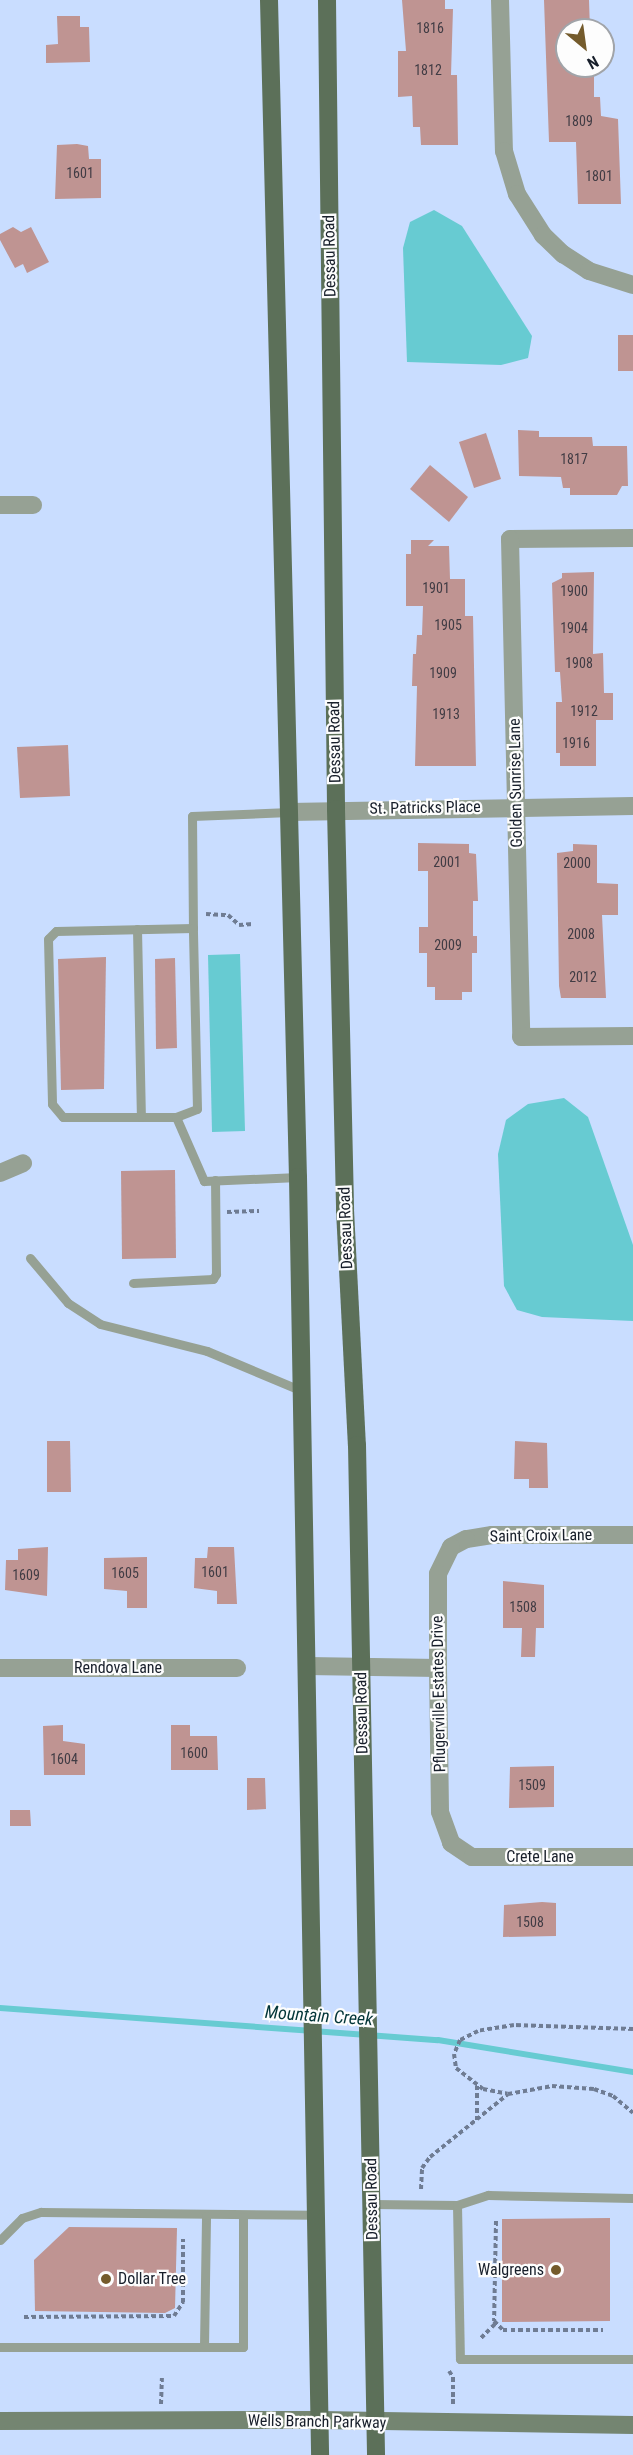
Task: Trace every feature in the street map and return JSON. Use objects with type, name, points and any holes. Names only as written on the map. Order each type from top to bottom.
[{"type":"main road","points":[[269,0],[298,1177],[315,2085],[314,2215],[320,2455]]},
{"type":"main road","name":"Dessau Road","points":[[327,0],[336,810],[361,1667],[376,2455]]},
{"type":"street","points":[[500,0],[504,151],[517,194],[538,228],[562,254],[589,271],[633,285]]},
{"type":"street","points":[[0,505],[33,505]]},
{"type":"street","name":"Golden Sunrise Lane","points":[[633,538],[510,539],[521,1037],[633,1036]]},
{"type":"street","name":"St. Patricks Place","points":[[289,812],[633,806]]},
{"type":"street","points":[[0,1173],[23,1163]]},
{"type":"street","name":"Saint Croix Lane","points":[[451,1547],[466,1539],[492,1535],[633,1535]]},
{"type":"street","name":"Pflugerville Estates Drive","points":[[451,1547],[438,1574],[440,1812],[451,1843]]},
{"type":"street","points":[[307,1666],[438,1668]]},
{"type":"street","name":"Rendova Lane","points":[[0,1668],[237,1668]]},
{"type":"street","name":"Crete Lane","points":[[451,1843],[472,1857],[633,1857]]},
{"type":"street","name":"Wells Branch Parkway","points":[[0,2421],[319,2420],[375,2423],[633,2425]]},
{"type":"lane","points":[[193,928],[56,931],[48,939],[52,1104],[63,1117],[176,1117],[197,1109],[192,816],[289,812]]},
{"type":"lane","points":[[137,929],[141,1117]]},
{"type":"lane","points":[[176,1117],[204,1181],[298,1177]]},
{"type":"lane","points":[[133,1283],[213,1279],[216,1274],[215,1180]]},
{"type":"lane","points":[[30,1258],[68,1304],[100,1324],[207,1351],[302,1391]]},
{"type":"lane","points":[[372,2204],[457,2205],[488,2195],[633,2198]]},
{"type":"lane","points":[[457,2205],[460,2359],[633,2359],[633,2349]]},
{"type":"lane","points":[[0,2240],[22,2218],[41,2212],[243,2217],[314,2215]]},
{"type":"lane","points":[[204,2346],[206,2216]]},
{"type":"lane","points":[[0,2347],[243,2347],[243,2217]]},
{"type":"path","points":[[206,914],[228,915],[239,925],[253,924]]},
{"type":"path","points":[[227,1212],[259,1211]]},
{"type":"path","points":[[633,2028],[514,2025],[478,2031],[460,2040],[454,2054],[456,2068],[477,2085],[508,2094],[552,2086],[594,2089],[613,2097],[633,2113]]},
{"type":"path","points":[[477,2085],[477,2122]]},
{"type":"path","points":[[421,2189],[422,2168],[430,2157],[477,2122],[508,2094]]},
{"type":"path","points":[[496,2221],[496,2323],[503,2330],[603,2330]]},
{"type":"path","points":[[24,2317],[174,2316],[183,2302],[183,2239]]},
{"type":"path","points":[[481,2338],[496,2323]]},
{"type":"path","points":[[449,2371],[453,2377],[453,2406]]},
{"type":"path","points":[[161,2406],[162,2378]]},
{"type":"shaded area","points":[[434,210],[462,226],[532,336],[528,358],[501,365],[407,362],[403,248],[410,222]]},
{"type":"shaded area","points":[[240,954],[245,1131],[212,1132],[208,955]]},
{"type":"shaded area","points":[[564,1098],[588,1117],[633,1245],[633,1321],[542,1317],[517,1310],[504,1286],[498,1154],[506,1120],[528,1104]]},
{"type":"building","points":[[402,0],[445,0],[445,9],[453,9],[451,75],[457,75],[458,145],[421,145],[420,127],[413,127],[412,96],[398,97],[398,51],[406,51]]},
{"type":"building","points":[[544,0],[589,0],[590,18],[555,18],[555,78],[594,78],[594,97],[600,97],[601,116],[618,119],[621,204],[578,204],[576,142],[549,142]]},
{"type":"building","points":[[57,16],[80,16],[80,27],[89,27],[90,62],[46,63],[46,45],[58,44]]},
{"type":"building","points":[[57,145],[88,146],[89,159],[101,159],[101,198],[55,199]]},
{"type":"building","points":[[13,227],[21,232],[31,227],[49,262],[27,273],[23,264],[15,268],[0,240],[0,234]]},
{"type":"building","points":[[618,335],[633,335],[633,371],[618,371]]},
{"type":"building","points":[[518,430],[539,431],[539,437],[592,437],[593,446],[627,446],[628,486],[622,486],[617,495],[570,495],[570,488],[563,488],[561,477],[519,476]]},
{"type":"building","points":[[486,433],[501,479],[474,488],[459,442]]},
{"type":"building","points":[[430,465],[468,497],[449,522],[410,489]]},
{"type":"building","points":[[411,540],[434,540],[428,546],[449,546],[450,579],[465,579],[465,616],[473,616],[476,766],[415,766],[417,686],[412,686],[413,654],[416,654],[417,635],[422,635],[423,606],[406,606],[406,554],[411,554]]},
{"type":"building","points":[[594,572],[593,654],[603,653],[604,693],[613,693],[613,720],[596,720],[596,766],[560,766],[560,753],[556,753],[556,702],[562,702],[560,672],[555,672],[552,583],[562,578],[562,573]]},
{"type":"building","points":[[68,745],[70,796],[20,798],[17,747]]},
{"type":"building","points":[[418,843],[469,844],[469,853],[476,854],[478,901],[473,901],[473,936],[477,936],[477,953],[472,953],[472,992],[462,992],[462,1000],[435,1000],[435,987],[427,987],[427,953],[419,953],[419,927],[428,927],[428,871],[418,871]]},
{"type":"building","points":[[573,844],[597,845],[597,883],[618,884],[618,915],[602,915],[606,998],[561,998],[557,853],[573,851]]},
{"type":"building","points":[[106,957],[104,1089],[61,1090],[58,959]]},
{"type":"building","points":[[175,958],[177,1048],[156,1049],[155,959]]},
{"type":"building","points":[[175,1170],[176,1258],[122,1259],[121,1171]]},
{"type":"building","points":[[47,1441],[70,1441],[71,1492],[47,1492]]},
{"type":"building","points":[[515,1441],[547,1443],[548,1488],[529,1488],[529,1479],[514,1479]]},
{"type":"building","points":[[48,1547],[47,1596],[5,1590],[6,1560],[18,1560],[18,1549]]},
{"type":"building","points":[[208,1547],[234,1547],[237,1604],[217,1604],[217,1591],[194,1588],[195,1558],[207,1558]]},
{"type":"building","points":[[147,1557],[147,1608],[127,1608],[127,1591],[104,1589],[104,1558]]},
{"type":"building","points":[[503,1581],[544,1585],[544,1628],[536,1628],[535,1657],[521,1657],[522,1628],[503,1628]]},
{"type":"building","points":[[63,1725],[63,1741],[85,1744],[85,1775],[44,1775],[43,1726]]},
{"type":"building","points":[[171,1725],[190,1725],[190,1736],[217,1736],[218,1770],[171,1770]]},
{"type":"building","points":[[554,1766],[554,1807],[509,1808],[510,1767]]},
{"type":"building","points":[[247,1778],[265,1778],[266,1809],[247,1810]]},
{"type":"building","points":[[10,1810],[30,1810],[31,1826],[10,1826]]},
{"type":"building","points":[[556,1903],[556,1936],[503,1937],[504,1905]]},
{"type":"building","name":"Walgreens","points":[[610,2218],[610,2321],[502,2322],[502,2219]]},
{"type":"building","name":"Dollar Tree","points":[[69,2227],[177,2228],[175,2308],[165,2313],[35,2311],[34,2260]]},
{"type":"waterway","name":"Mountain Creek","points":[[0,2008],[438,2040],[633,2072]]},
{"type":"place","name":"Walgreens","points":[[556,2270]]},
{"type":"place","name":"Dollar Tree","points":[[106,2279]]}]
